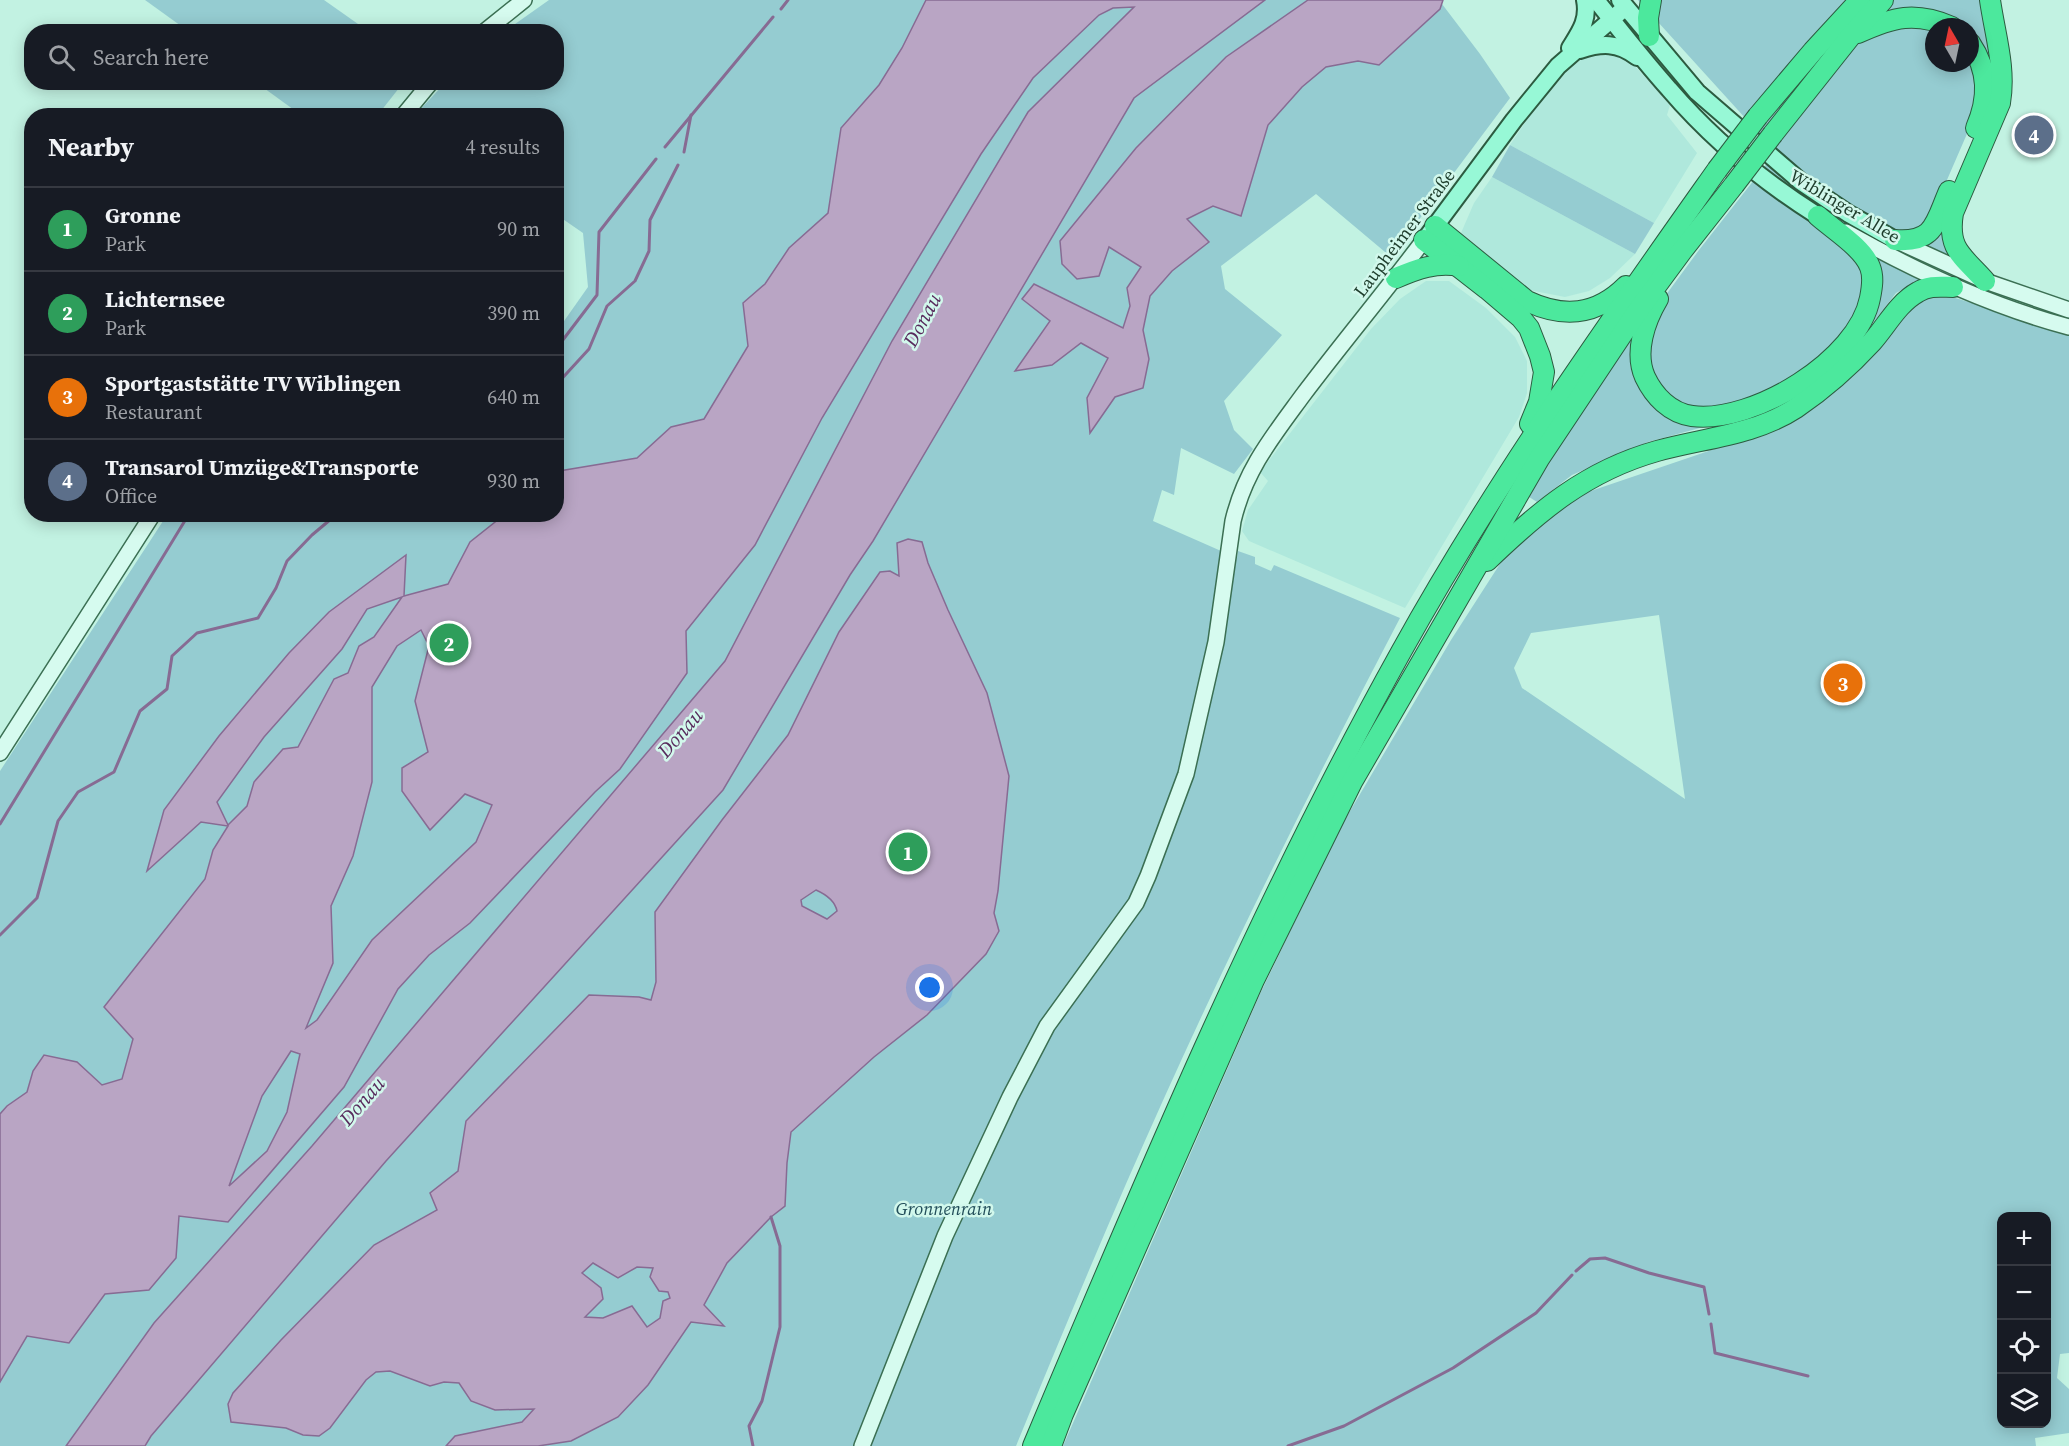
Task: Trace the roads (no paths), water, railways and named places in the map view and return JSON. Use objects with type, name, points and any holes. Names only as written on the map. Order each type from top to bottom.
[{"type":"highway","points":[[1649,36],[1648,18],[1651,0]]},
{"type":"highway","points":[[1813,51],[1841,0]]},
{"type":"highway","points":[[1033,1446],[1173,1116],[1257,932],[1335,776],[1451,564],[1513,465],[1584,359],[1717,170],[1758,116],[1860,0]]},
{"type":"highway","points":[[1051,1446],[1191,1121],[1297,889],[1352,782],[1546,449],[1597,370],[1682,251],[1850,37],[1883,0]]},
{"type":"highway","points":[[1985,281],[1958,253],[1950,227],[1953,213],[2000,103],[2003,86],[1990,0]]},
{"type":"highway","points":[[1850,37],[1874,26],[1904,17],[1928,18]]},
{"type":"highway","points":[[1895,240],[1916,241],[1929,233],[1984,112],[1986,87],[1979,60]]},
{"type":"highway","points":[[1682,251],[1672,278],[1652,309],[1641,338],[1642,370],[1651,391],[1665,405],[1690,416],[1717,417],[1743,410],[1794,386],[1829,360],[1854,336],[1864,319],[1872,289],[1870,266],[1861,253],[1818,216]]},
{"type":"highway","points":[[1430,233],[1527,301],[1544,309],[1562,313],[1598,307],[1612,300],[1639,269],[1653,260]]},
{"type":"highway","points":[[1430,233],[1459,266],[1521,318],[1529,328],[1540,356],[1544,372],[1539,402],[1513,465]]},
{"type":"highway","points":[[1396,278],[1429,266],[1444,264],[1459,266]]},
{"type":"highway","points":[[1472,575],[1512,537],[1571,489],[1607,469],[1657,451],[1750,429],[1770,422],[1792,410],[1834,379],[1872,342],[1908,298],[1928,287],[1953,287]]},
{"type":"main road","points":[[1558,66],[1586,21],[1585,0]]},
{"type":"main road","name":"Wiblinger Allee","points":[[1596,0],[1652,69],[1708,129],[1786,196],[1818,216]]},
{"type":"main road","name":"Laupheimer Straße","points":[[1430,233],[1514,120],[1558,66],[1612,19],[1623,4]]},
{"type":"main road","name":"Wiblinger Allee","points":[[1623,4],[1697,92],[1800,181],[1849,214],[1895,240]]},
{"type":"main road","points":[[1576,51],[1601,44],[1613,45],[1633,54],[1652,69]]},
{"type":"street","points":[[494,24],[524,0]]},
{"type":"street","points":[[410,108],[424,90]]},
{"type":"street","name":"Wiblinger Allee","points":[[1818,216],[1892,258],[1953,287],[1994,304],[2069,327]]},
{"type":"street","name":"Laupheimer Straße","points":[[862,1446],[945,1236],[1010,1097],[1047,1026],[1136,903],[1148,876],[1186,774],[1216,642],[1238,502],[1246,478],[1259,456],[1332,357],[1430,233]]},
{"type":"street","name":"Wiblinger Allee","points":[[1895,240],[1985,281],[2069,310]]},
{"type":"street","points":[[0,753],[148,522]]},
{"type":"water","name":"Donau","points":[[926,0],[1265,0],[1134,98],[873,541],[850,575],[723,790],[386,1161],[151,1436],[145,1446],[66,1446],[154,1323],[312,1146],[725,661],[892,341],[1028,112],[1134,7],[1113,8],[1099,15],[1033,78],[981,154],[822,418],[755,545],[686,631],[687,673],[620,769],[595,792],[470,923],[429,955],[398,989],[344,1087],[228,1222],[179,1216],[176,1258],[149,1290],[105,1294],[69,1343],[27,1336],[0,1382],[0,1114],[27,1092],[33,1071],[44,1055],[77,1062],[102,1085],[122,1079],[133,1039],[104,1007],[205,879],[213,850],[228,826],[201,822],[147,871],[164,810],[219,736],[289,653],[329,612],[406,555],[404,596],[448,584],[470,542],[495,522],[564,522],[564,470],[637,458],[671,427],[704,419],[748,346],[743,303],[765,284],[789,248],[828,213],[841,128],[879,85],[902,48]],"holes":[[[402,597],[374,637],[359,646],[348,673],[334,679],[298,747],[283,749],[254,782],[247,806],[228,825],[217,802],[264,737],[342,649],[367,609]],[[421,630],[429,646],[415,701],[428,752],[402,768],[402,791],[430,830],[465,794],[492,805],[476,842],[372,940],[317,1020],[306,1028],[333,963],[331,906],[353,856],[372,782],[372,687],[397,646]],[[291,1051],[300,1054],[287,1112],[267,1151],[229,1186],[262,1096]]]},
{"type":"water","points":[[1308,0],[1443,0],[1440,9],[1379,65],[1358,61],[1326,67],[1302,87],[1268,125],[1241,216],[1213,206],[1187,219],[1209,242],[1172,271],[1150,296],[1143,330],[1149,359],[1143,388],[1115,397],[1090,433],[1087,398],[1108,358],[1081,343],[1052,365],[1015,371],[1050,321],[1022,299],[1034,284],[1123,328],[1130,306],[1127,288],[1141,267],[1109,247],[1099,276],[1077,279],[1062,264],[1060,241],[1136,148],[1226,57]]},
{"type":"water","points":[[908,539],[922,542],[928,563],[948,610],[987,693],[1009,776],[994,913],[999,931],[986,954],[927,1015],[874,1057],[791,1132],[785,1206],[771,1217],[727,1263],[704,1305],[724,1326],[691,1322],[648,1385],[618,1417],[571,1441],[538,1446],[446,1446],[455,1436],[522,1422],[534,1409],[495,1410],[471,1401],[459,1383],[444,1382],[430,1386],[390,1371],[376,1372],[366,1380],[330,1428],[319,1436],[303,1435],[286,1428],[231,1422],[228,1404],[233,1393],[281,1340],[374,1245],[437,1210],[430,1193],[458,1171],[466,1121],[589,995],[639,997],[651,1000],[656,982],[655,912],[788,735],[839,632],[880,572],[890,571],[899,576],[897,543]],"holes":[[[816,890],[829,898],[836,907],[837,911],[827,919],[802,906],[801,900]],[[593,1263],[618,1278],[637,1267],[653,1268],[650,1277],[659,1291],[668,1292],[670,1298],[663,1301],[660,1318],[647,1327],[632,1306],[603,1318],[585,1317],[603,1299],[601,1288],[582,1273]]]},
{"type":"waterway","points":[[781,9],[788,0]]},
{"type":"waterway","points":[[665,147],[773,17]]},
{"type":"waterway","points":[[684,152],[691,115]]},
{"type":"waterway","points":[[564,338],[597,295],[599,232],[656,159]]},
{"type":"waterway","points":[[564,376],[589,349],[607,306],[635,281],[649,251],[650,220],[678,165]]},
{"type":"waterway","points":[[0,824],[184,522]]},
{"type":"waterway","points":[[0,935],[37,898],[58,821],[78,792],[114,772],[140,711],[167,689],[172,656],[197,633],[258,618],[276,588],[287,561],[327,522]]},
{"type":"waterway","points":[[753,1446],[749,1426],[762,1401],[780,1327],[780,1246],[771,1217]]},
{"type":"waterway","points":[[1576,1271],[1590,1259],[1605,1258],[1649,1273],[1704,1287],[1709,1314]]},
{"type":"waterway","points":[[1288,1446],[1344,1426],[1453,1368],[1536,1313],[1572,1275]]},
{"type":"waterway","points":[[1711,1324],[1715,1353],[1808,1376]]},
{"type":"place","name":"Transarol Umzüge&Transporte","points":[[2034,135]]},
{"type":"place","name":"Lichternsee","points":[[449,643]]},
{"type":"place","name":"Sportgaststätte TV Wiblingen","points":[[1843,683]]},
{"type":"place","name":"Gronne","points":[[908,852]]},
{"type":"park label","name":"Gronnenrain","points":[[944,1208]]}]
